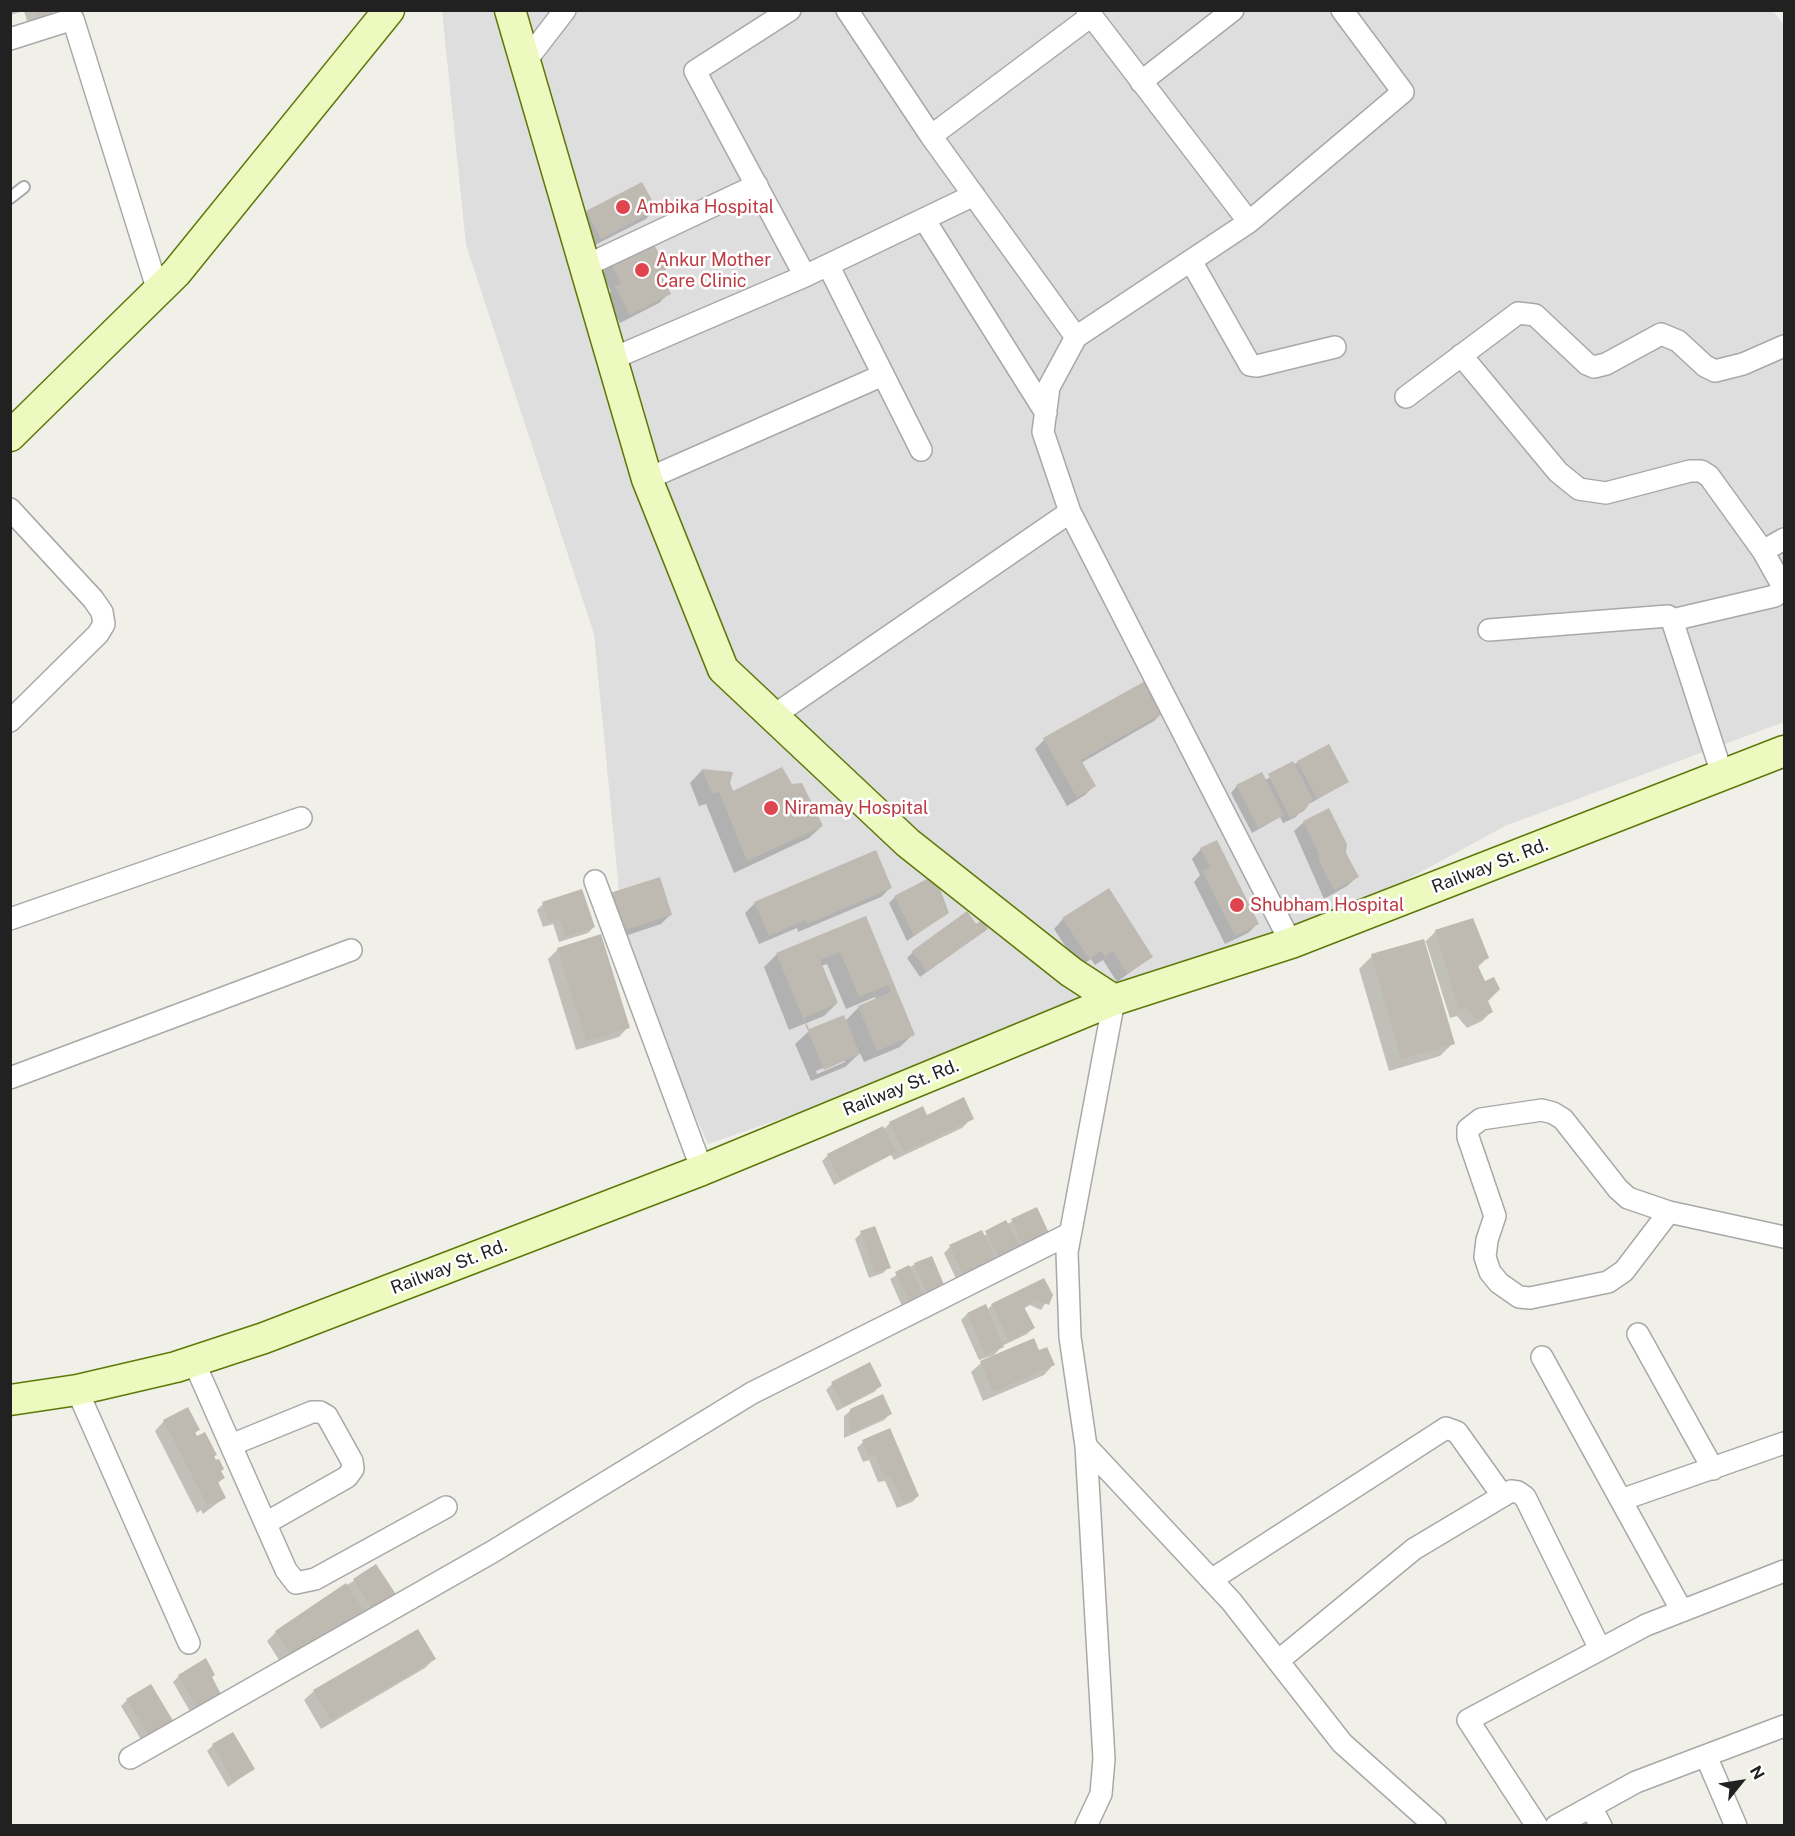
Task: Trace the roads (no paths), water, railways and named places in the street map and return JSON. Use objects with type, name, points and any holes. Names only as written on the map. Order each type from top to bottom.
[{"type":"street","points":[[10,436],[176,273],[389,10]]},
{"type":"street","points":[[510,10],[583,267],[614,358],[647,479],[723,669],[908,843],[1071,972],[1114,1000],[1068,1234],[1070,1337],[1086,1446],[1104,1768],[1101,1794],[1086,1826]]},
{"type":"street","points":[[525,62],[565,10]]},
{"type":"street","points":[[790,10],[695,70],[806,276]]},
{"type":"street","points":[[847,10],[931,136],[1076,337]]},
{"type":"street","points":[[1141,82],[1233,10]]},
{"type":"street","points":[[1291,943],[1070,512],[1043,432],[1049,387],[1076,337],[1249,222],[1402,92],[1342,10]]},
{"type":"street","points":[[931,136],[1089,13],[1249,222]]},
{"type":"street","points":[[10,39],[71,15],[158,291]]},
{"type":"street","points":[[583,267],[757,185]]},
{"type":"street","points":[[614,358],[806,276],[974,195]]},
{"type":"street","points":[[924,219],[1046,413]]},
{"type":"street","points":[[1191,261],[1250,365],[1257,366],[1335,347]]},
{"type":"street","points":[[828,266],[921,450]]},
{"type":"street","points":[[1406,397],[1509,318],[1527,312],[1535,315],[1587,364],[1594,367],[1606,364],[1661,334],[1678,341],[1705,366],[1715,371],[1743,364],[1785,346]]},
{"type":"street","points":[[1461,355],[1567,482],[1593,493],[1606,493],[1690,471],[1701,471],[1709,476],[1763,551],[1781,580],[1781,591],[1775,596],[1672,620]]},
{"type":"street","points":[[647,479],[883,375]]},
{"type":"street","points":[[10,509],[93,599],[102,612],[104,624],[98,634],[10,721]]},
{"type":"street","points":[[772,716],[1070,512]]},
{"type":"street","points":[[1763,551],[1785,539]]},
{"type":"street","points":[[1489,630],[1664,614],[1672,620],[1723,777]]},
{"type":"street","name":"Railway St. Rd.","points":[[10,1400],[77,1390],[194,1362],[264,1338],[702,1170],[1114,1000],[1291,943],[1785,751]]},
{"type":"street","points":[[10,919],[301,818]]},
{"type":"street","points":[[595,881],[702,1170]]},
{"type":"street","points":[[10,1078],[351,950]]},
{"type":"street","points":[[1669,1212],[1624,1271],[1608,1282],[1530,1298],[1518,1297],[1499,1283],[1491,1272],[1485,1257],[1487,1240],[1495,1216],[1468,1129],[1481,1119],[1542,1110],[1553,1113],[1563,1119],[1623,1193],[1640,1203],[1669,1212],[1785,1237]]},
{"type":"street","points":[[130,1758],[492,1552],[753,1393],[1068,1234]]},
{"type":"street","points":[[1638,1334],[1713,1469]]},
{"type":"street","points":[[1542,1356],[1682,1611]]},
{"type":"street","points":[[194,1362],[290,1576],[296,1583],[303,1584],[446,1507]]},
{"type":"street","points":[[77,1390],[189,1643]]},
{"type":"street","points":[[231,1445],[312,1412],[320,1412],[327,1416],[352,1461],[353,1469],[347,1477],[266,1523]]},
{"type":"street","points":[[1211,1580],[1446,1428],[1457,1432],[1502,1494]]},
{"type":"street","points":[[1621,1500],[1785,1443]]},
{"type":"street","points":[[1086,1446],[1211,1580],[1342,1743],[1435,1826]]},
{"type":"street","points":[[1278,1661],[1414,1549],[1502,1494],[1518,1492],[1525,1497],[1600,1649]]},
{"type":"street","points":[[1537,1826],[1468,1720],[1646,1625],[1785,1571]]},
{"type":"street","points":[[1556,1826],[1596,1816],[1636,1782],[1785,1726]]},
{"type":"street","points":[[1706,1756],[1736,1826]]},
{"type":"lane","points":[[10,198],[24,187]]},
{"type":"place","name":"Ambika Hospital","points":[[623,207]]},
{"type":"place","name":"Ankur Mother Care Clinic","points":[[642,270]]},
{"type":"place","name":"Niramay Hospital","points":[[771,808]]},
{"type":"place","name":"Shubham Hospital","points":[[1237,905]]}]
